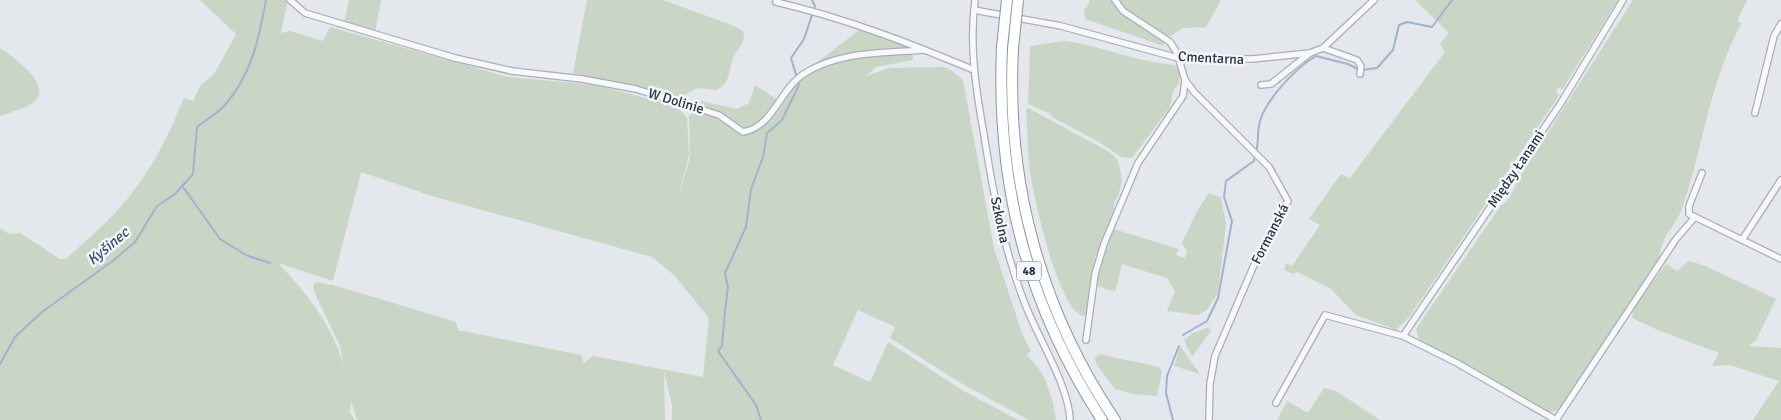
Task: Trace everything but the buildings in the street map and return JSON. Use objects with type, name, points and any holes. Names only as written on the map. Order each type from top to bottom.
[{"type":"highway","name":"48","points":[[1007,0],[1002,48],[1003,148],[1012,205],[1022,249],[1037,293],[1057,341],[1082,389],[1102,420]]},
{"type":"highway","name":"48","points":[[1018,0],[1011,88],[1018,177],[1029,234],[1045,284],[1059,319],[1090,381],[1115,420]]},
{"type":"street","name":"W Dolinie","points":[[290,0],[305,13],[455,58],[512,71],[582,78],[645,92],[719,115],[743,132],[754,130],[764,121],[792,83],[828,61],[925,50]]},
{"type":"street","name":"Szkolna","points":[[975,0],[971,40],[974,70],[989,168],[1008,255],[1031,321],[1067,399],[1070,420]]},
{"type":"street","points":[[1086,340],[1095,274],[1104,244],[1138,163],[1183,96],[1185,80],[1178,58],[1168,40],[1124,11],[1115,0]]},
{"type":"street","name":"Cmentarna","points":[[974,10],[1061,26],[1178,58],[1252,59],[1310,53],[1323,48],[1374,0]]},
{"type":"street","name":"Między Łanami","points":[[1403,336],[1560,103],[1623,0]]},
{"type":"street","points":[[776,2],[814,11],[925,50],[974,70]]},
{"type":"street","points":[[1755,113],[1774,36],[1781,24]]},
{"type":"street","points":[[1323,48],[1357,60],[1362,66],[1360,74]]},
{"type":"street","points":[[1261,85],[1272,84],[1310,53]]},
{"type":"street","name":"Formanská","points":[[1185,80],[1194,92],[1256,154],[1277,179],[1288,201],[1254,265],[1215,356],[1210,384],[1209,420]]},
{"type":"street","points":[[1183,96],[1194,92]]},
{"type":"street","points":[[1702,173],[1688,210],[1689,214],[1781,260]]},
{"type":"street","points":[[1742,240],[1781,180]]},
{"type":"street","points":[[1276,403],[1325,315],[1403,336],[1457,363],[1556,420],[1676,239],[1695,217]]},
{"type":"green space","points":[[200,0],[288,0],[281,33],[290,31],[323,41],[330,27],[508,77],[596,85],[664,103],[679,109],[687,118],[689,155],[678,199],[690,157],[689,116],[701,101],[737,109],[749,103],[755,85],[778,100],[810,68],[859,30],[912,48],[913,60],[876,67],[866,76],[889,68],[943,67],[951,70],[963,80],[994,248],[1023,336],[1031,351],[1026,355],[1033,361],[1047,384],[1056,420],[1029,420],[964,385],[890,338],[895,327],[858,310],[833,365],[870,382],[888,342],[962,390],[1018,420],[672,420],[672,405],[664,372],[665,420],[357,420],[351,401],[350,413],[355,420],[0,420],[0,228],[9,234],[20,233],[60,259],[66,259],[108,220],[136,188],[163,144],[184,98],[193,101],[200,86],[214,74],[236,34]],"holes":[[[361,172],[432,196],[652,257],[674,275],[709,318],[703,377],[593,356],[584,363],[581,355],[458,330],[456,322],[337,286],[316,282],[313,285],[315,294],[340,346],[344,366],[333,337],[317,310],[278,263],[333,281]]]},
{"type":"green space","points":[[349,0],[381,0],[375,33],[344,23]]},
{"type":"green space","points":[[587,0],[663,0],[743,31],[744,38],[732,61],[728,79],[717,90],[697,88],[678,99],[573,73]]},
{"type":"green space","points":[[1090,0],[1110,0],[1128,18],[1164,41],[1164,46],[1085,19],[1084,11]]},
{"type":"green space","points":[[1118,0],[1221,0],[1206,27],[1183,28],[1170,36],[1157,31],[1141,21],[1127,11]]},
{"type":"green space","points":[[1415,0],[1618,0],[1562,90],[1559,87],[1556,92],[1559,95],[1556,100],[1410,316],[1396,330],[1356,315],[1331,289],[1297,272],[1293,274],[1284,270],[1286,263],[1292,266],[1320,225],[1309,219],[1341,174],[1350,178],[1445,52],[1440,44],[1449,33]]},
{"type":"green space","points":[[1633,0],[1747,0],[1737,21],[1742,23],[1731,45],[1714,90],[1690,185],[1679,216],[1662,245],[1659,263],[1563,405],[1553,411],[1543,410],[1484,374],[1419,341],[1416,329],[1501,205],[1507,201],[1524,170]]},
{"type":"green space","points":[[1065,41],[1092,46],[1147,61],[1174,65],[1179,69],[1179,83],[1173,91],[1170,107],[1132,158],[1121,157],[1099,142],[1052,117],[1049,113],[1028,104],[1030,46]]},
{"type":"green space","points":[[0,48],[30,72],[39,88],[38,96],[33,103],[0,116]]},
{"type":"green space","points":[[1028,108],[1111,153],[1117,159],[1120,168],[1122,182],[1114,202],[1114,212],[1095,258],[1086,315],[1084,316],[1074,310],[1065,295],[1048,249],[1041,223],[1029,165],[1026,111]]},
{"type":"green space","points":[[1209,193],[1221,198],[1226,224],[1218,293],[1207,310],[1198,315],[1167,311],[1175,291],[1167,278],[1122,264],[1115,292],[1097,286],[1097,275],[1114,229],[1179,249],[1176,255],[1185,258],[1187,251],[1182,243],[1197,211]]},
{"type":"green space","points":[[1689,261],[1703,265],[1776,299],[1756,340],[1749,346],[1781,348],[1781,420],[1753,420],[1779,381],[1730,365],[1712,366],[1719,353],[1632,318],[1634,307],[1666,264],[1677,271]]},
{"type":"green space","points":[[1210,327],[1208,330],[1211,329],[1210,332],[1192,357],[1184,340],[1193,333]]},
{"type":"green space","points":[[1180,346],[1200,374],[1174,366]]},
{"type":"green space","points":[[1099,354],[1159,367],[1162,371],[1157,396],[1133,394],[1115,389],[1097,365],[1095,358]]},
{"type":"green space","points":[[1324,388],[1336,391],[1380,420],[1277,420],[1287,401],[1308,413]]},
{"type":"waterway","name":"Kyšinec","points":[[0,364],[15,337],[42,312],[114,260],[135,242],[157,206],[175,194],[193,174],[197,127],[222,108],[242,81],[257,42],[266,0]]},
{"type":"waterway","points":[[761,420],[756,405],[718,351],[722,346],[728,287],[725,273],[746,227],[751,189],[763,157],[767,133],[782,120],[799,85],[791,58],[804,39],[815,6],[812,0]]},
{"type":"waterway","points":[[1362,70],[1377,68],[1393,50],[1399,25],[1407,22],[1432,27],[1452,0]]},
{"type":"waterway","points":[[1256,152],[1259,125],[1269,103],[1283,84],[1308,61],[1316,56],[1348,64],[1358,69]]},
{"type":"waterway","points":[[1183,335],[1207,321],[1218,298],[1232,221],[1224,197],[1226,181],[1254,161],[1255,156]]},
{"type":"waterway","points":[[183,187],[220,239],[248,256],[270,263]]},
{"type":"waterway","points":[[1173,420],[1166,393],[1167,376],[1179,346]]}]
